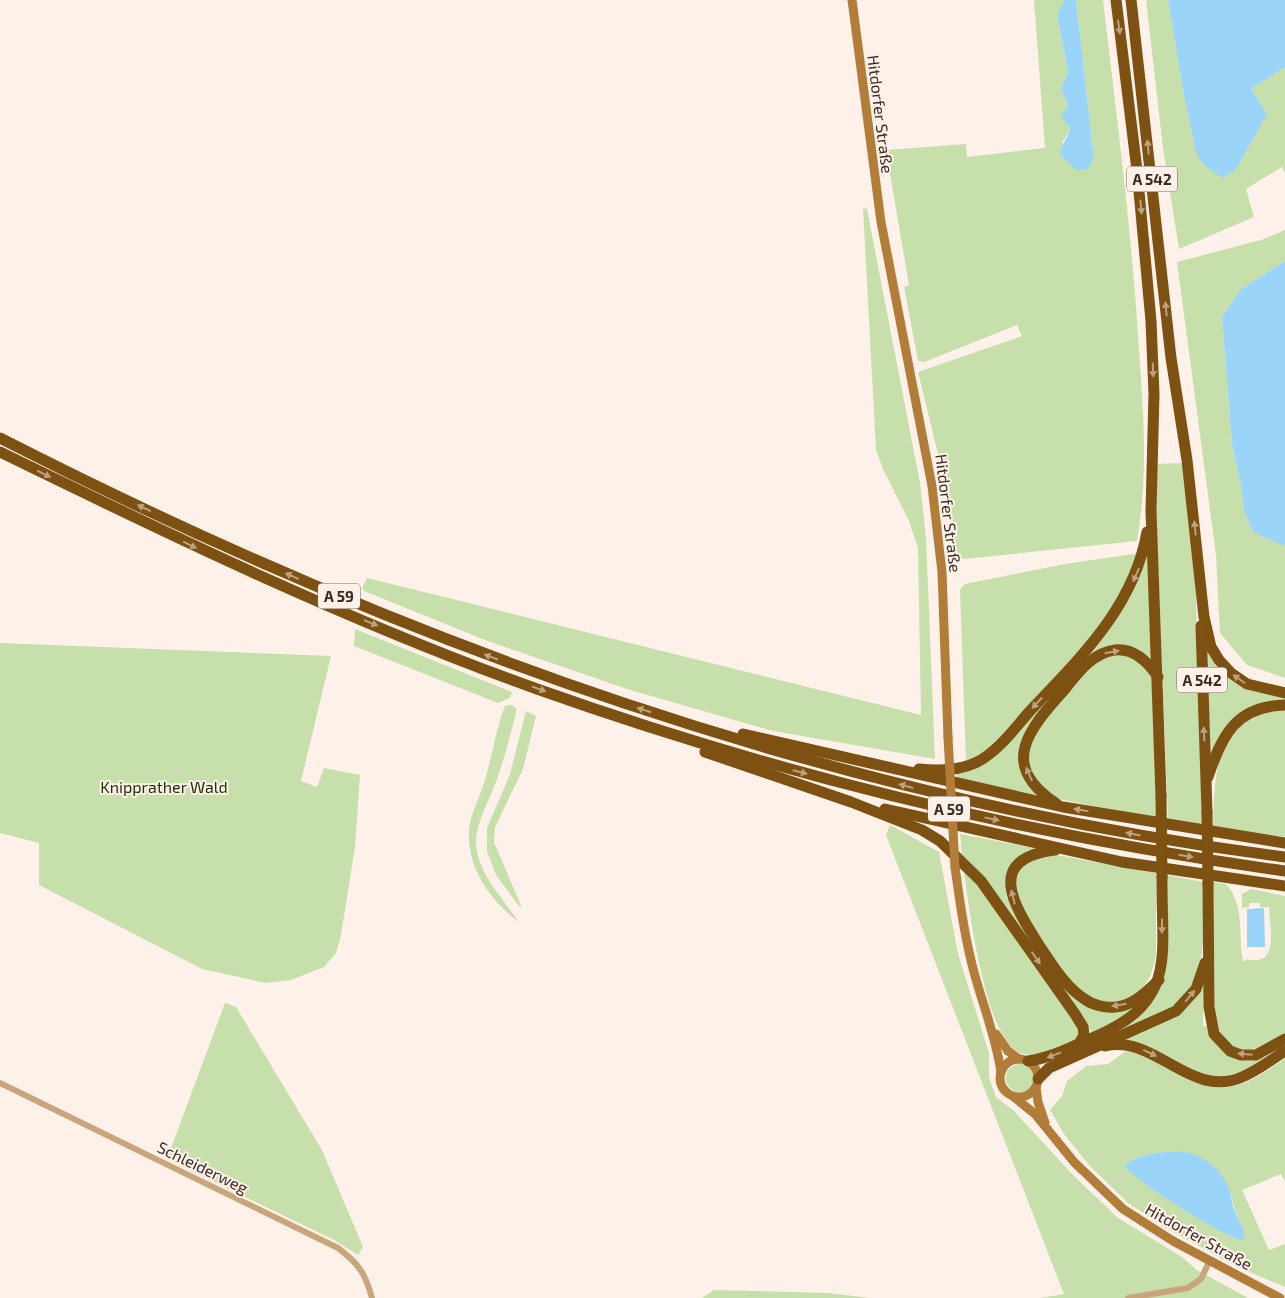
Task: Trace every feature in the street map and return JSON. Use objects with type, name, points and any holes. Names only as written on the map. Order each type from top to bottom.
[{"type":"highway","name":"A 542","points":[[1037,1083],[1049,1068],[1132,1018],[1148,1003],[1159,980],[1161,965],[1161,796],[1151,511],[1154,394],[1148,278],[1116,0]]},
{"type":"highway","name":"A 542","points":[[1023,1060],[1055,1055],[1082,1047],[1176,1011],[1188,1000],[1196,988],[1208,952],[1207,812],[1200,576],[1187,460],[1171,358],[1131,0]]},
{"type":"highway","name":"A 59","points":[[0,438],[213,540],[319,588],[541,676],[690,726],[779,753],[937,794],[1152,838],[1285,857]]},
{"type":"highway","name":"A 59","points":[[0,452],[206,552],[314,600],[526,684],[620,717],[776,766],[924,804],[1042,830],[1153,851],[1285,871]]},
{"type":"highway","points":[[878,764],[926,770],[957,770],[976,763],[993,751],[1078,660],[1114,616],[1141,561],[1151,511]]},
{"type":"highway","points":[[1200,576],[1204,617],[1211,647],[1218,660],[1231,673],[1247,684],[1285,693]]},
{"type":"highway","points":[[1063,807],[1037,788],[1024,763],[1026,738],[1037,719],[1087,664],[1099,655],[1115,650],[1130,651],[1147,663],[1158,677]]},
{"type":"highway","points":[[1206,783],[1217,751],[1233,725],[1257,708],[1285,705]]},
{"type":"highway","points":[[620,717],[645,732],[851,802],[922,830],[940,842],[965,863],[981,881],[1075,1014],[1083,1027],[1082,1047],[1113,1044],[1128,1046],[1158,1057],[1187,1075],[1205,1081],[1223,1082],[1241,1078],[1285,1051]]},
{"type":"highway","points":[[690,726],[722,729],[1063,807],[1285,842]]},
{"type":"highway","points":[[851,802],[1062,850],[1249,882],[1285,886]]},
{"type":"highway","points":[[1062,850],[1032,855],[1022,862],[1015,870],[1011,890],[1020,916],[1063,979],[1087,1000],[1100,1006],[1115,1007],[1138,999],[1159,980]]},
{"type":"highway","points":[[1249,882],[1285,893]]},
{"type":"highway","points":[[1208,952],[1210,1021],[1214,1034],[1220,1042],[1230,1051],[1241,1055],[1256,1054],[1285,1039]]},
{"type":"main road","name":"Hitdorfer Straße","points":[[852,0],[881,222],[934,495],[942,572],[955,867],[966,938],[975,976],[994,1032],[1001,1072]]},
{"type":"main road","name":"Hitdorfer Straße","points":[[994,1032],[1008,1051],[1023,1060]]},
{"type":"main road","points":[[1023,1060],[1036,1069],[1037,1083],[1029,1094],[1014,1097],[1004,1090],[1001,1084],[1001,1072],[1008,1063],[1023,1060]]},
{"type":"main road","name":"Hitdorfer Straße","points":[[1037,1083],[1038,1102],[1046,1128]]},
{"type":"main road","name":"Hitdorfer Straße","points":[[1014,1097],[1046,1128],[1074,1162],[1109,1197],[1150,1228],[1280,1298]]},
{"type":"street","name":"Schleiderweg","points":[[0,1083],[338,1248],[354,1260],[362,1271],[372,1298]]},
{"type":"street","points":[[1128,1298],[1188,1288],[1201,1279],[1210,1260]]},
{"type":"green space","points":[[1034,0],[1064,0],[1057,17],[1068,71],[1061,89],[1066,102],[1070,124],[1069,130],[1062,142],[1088,169],[1094,158],[1076,0],[1103,0],[1123,168],[1142,388],[1144,464],[1141,515],[1137,541],[964,559],[956,555],[939,458],[918,372],[1022,336],[1017,325],[924,362],[918,361],[904,287],[909,285],[886,150],[966,144],[967,157],[1045,148]]},
{"type":"green space","points":[[1146,0],[1168,0],[1184,95],[1251,89],[1285,67],[1285,173],[1282,167],[1246,189],[1254,217],[1179,249],[1163,148]]},
{"type":"green space","points":[[863,208],[867,209],[920,483],[926,537],[935,759],[773,731],[627,689],[485,640],[364,591],[362,588],[367,578],[921,715],[918,548],[909,521],[883,469],[876,450]]},
{"type":"green space","points":[[1285,230],[1285,261],[1240,290],[1222,317],[1232,445],[1241,485],[1244,511],[1253,532],[1285,544],[1285,678],[1247,665],[1220,633],[1216,555],[1177,262],[1261,240]]},
{"type":"green space","points":[[1183,463],[1196,593],[1202,824],[1168,818],[1156,518],[1157,464]]},
{"type":"green space","points":[[1140,553],[1132,576],[1102,625],[991,747],[966,762],[960,589],[965,584],[1065,564]]},
{"type":"green space","points":[[1147,553],[1155,666],[1149,660],[1102,651],[1022,747],[1042,797],[957,780],[957,773],[977,766],[1132,591]]},
{"type":"green space","points":[[355,629],[512,692],[510,698],[498,703],[354,646]]},
{"type":"green space","name":"Knipprather Wald","points":[[0,643],[331,656],[301,781],[317,787],[324,768],[360,775],[355,847],[341,935],[336,953],[324,967],[291,980],[266,983],[202,969],[39,885],[39,843],[0,833]]},
{"type":"green space","points":[[1206,644],[1222,670],[1285,696],[1285,700],[1238,714],[1221,735],[1211,760]]},
{"type":"green space","points":[[1111,654],[1133,656],[1151,675],[1153,683],[1157,819],[1059,799],[1037,783],[1029,765],[1028,751],[1042,721],[1091,664]]},
{"type":"green space","points":[[512,705],[517,709],[515,718],[494,788],[478,827],[476,846],[485,874],[518,921],[497,902],[480,878],[470,851],[469,837],[471,818],[485,780],[502,715],[505,706]]},
{"type":"green space","points":[[1285,708],[1285,837],[1213,827],[1216,777],[1224,746],[1243,721],[1261,711]]},
{"type":"green space","points":[[526,711],[536,716],[523,769],[495,827],[494,842],[522,908],[496,875],[487,851],[487,828],[510,774]]},
{"type":"green space","points":[[890,825],[939,852],[958,954],[989,1053],[989,1078],[996,1097],[1013,1110],[1074,1176],[1118,1218],[1182,1257],[1197,1270],[1248,1298],[1040,1298],[1064,1294],[886,835]]},
{"type":"green space","points":[[960,834],[1034,848],[1035,850],[1008,883],[1075,997],[1140,1008],[1093,1034],[982,876],[962,855]]},
{"type":"green space","points":[[1056,855],[1156,873],[1156,954],[1148,980],[1135,994],[1124,999],[1109,1002],[1098,1001],[1083,994],[1064,975],[1028,922],[1020,907],[1017,895],[1016,882],[1018,874],[1029,862]]},
{"type":"green space","points":[[963,864],[1080,1028],[1079,1038],[1073,1042],[1048,1053],[1030,1055],[1022,1054],[1015,1050],[1004,1037],[994,1017],[979,963]]},
{"type":"green space","points":[[1166,875],[1204,882],[1204,931],[1200,964],[1195,979],[1187,993],[1175,1005],[1120,1031],[1140,1016],[1156,997],[1161,986],[1167,939]]},
{"type":"green space","points":[[1213,882],[1226,884],[1236,901],[1240,921],[1243,961],[1246,961],[1246,959],[1257,960],[1264,958],[1271,944],[1271,935],[1269,907],[1260,907],[1260,903],[1250,903],[1249,907],[1242,908],[1242,894],[1251,889],[1285,896],[1285,1034],[1255,1049],[1239,1050],[1232,1047],[1225,1042],[1215,1025]]},
{"type":"green space","points":[[1204,981],[1203,1026],[1207,1026],[1217,1044],[1231,1057],[1248,1061],[1258,1059],[1285,1046],[1240,1072],[1220,1077],[1209,1077],[1125,1039],[1161,1023]]},
{"type":"green space","points":[[225,1003],[236,1007],[322,1150],[363,1247],[358,1255],[334,1240],[167,1159]]},
{"type":"green space","points":[[1126,1051],[1148,1057],[1202,1084],[1226,1087],[1250,1080],[1285,1059],[1285,1181],[1281,1174],[1242,1190],[1269,1250],[1285,1244],[1285,1287],[1237,1267],[1166,1228],[1128,1203],[1089,1165],[1064,1134],[1050,1110],[1062,1096],[1067,1081],[1086,1066],[1108,1064]],"holes":[[[1164,1152],[1182,1152],[1213,1169],[1224,1180],[1241,1222],[1236,1239],[1168,1198],[1125,1167],[1128,1163],[1140,1157]]]},
{"type":"green space","points":[[1020,1064],[1030,1068],[1034,1078],[1030,1088],[1020,1092],[1010,1088],[1006,1078],[1010,1068]]},
{"type":"green space","points":[[714,1290],[828,1293],[870,1298],[702,1298]]},
{"type":"water","points":[[1064,0],[1076,0],[1094,158],[1088,169],[1076,170],[1060,154],[1070,126],[1064,122],[1062,113],[1068,107],[1061,89],[1068,71],[1057,16]]},
{"type":"water","points":[[1168,0],[1285,0],[1285,67],[1251,89],[1267,114],[1236,169],[1222,178],[1204,165],[1197,155],[1184,95]]},
{"type":"water","points":[[1285,261],[1285,544],[1282,545],[1253,532],[1244,511],[1241,485],[1232,445],[1222,317],[1240,290]]},
{"type":"water","points":[[1264,908],[1265,947],[1247,947],[1247,909]]},
{"type":"water","points":[[1176,1151],[1192,1154],[1206,1160],[1223,1177],[1229,1188],[1234,1210],[1244,1230],[1243,1240],[1220,1231],[1182,1209],[1125,1167],[1128,1163],[1140,1157]]}]
